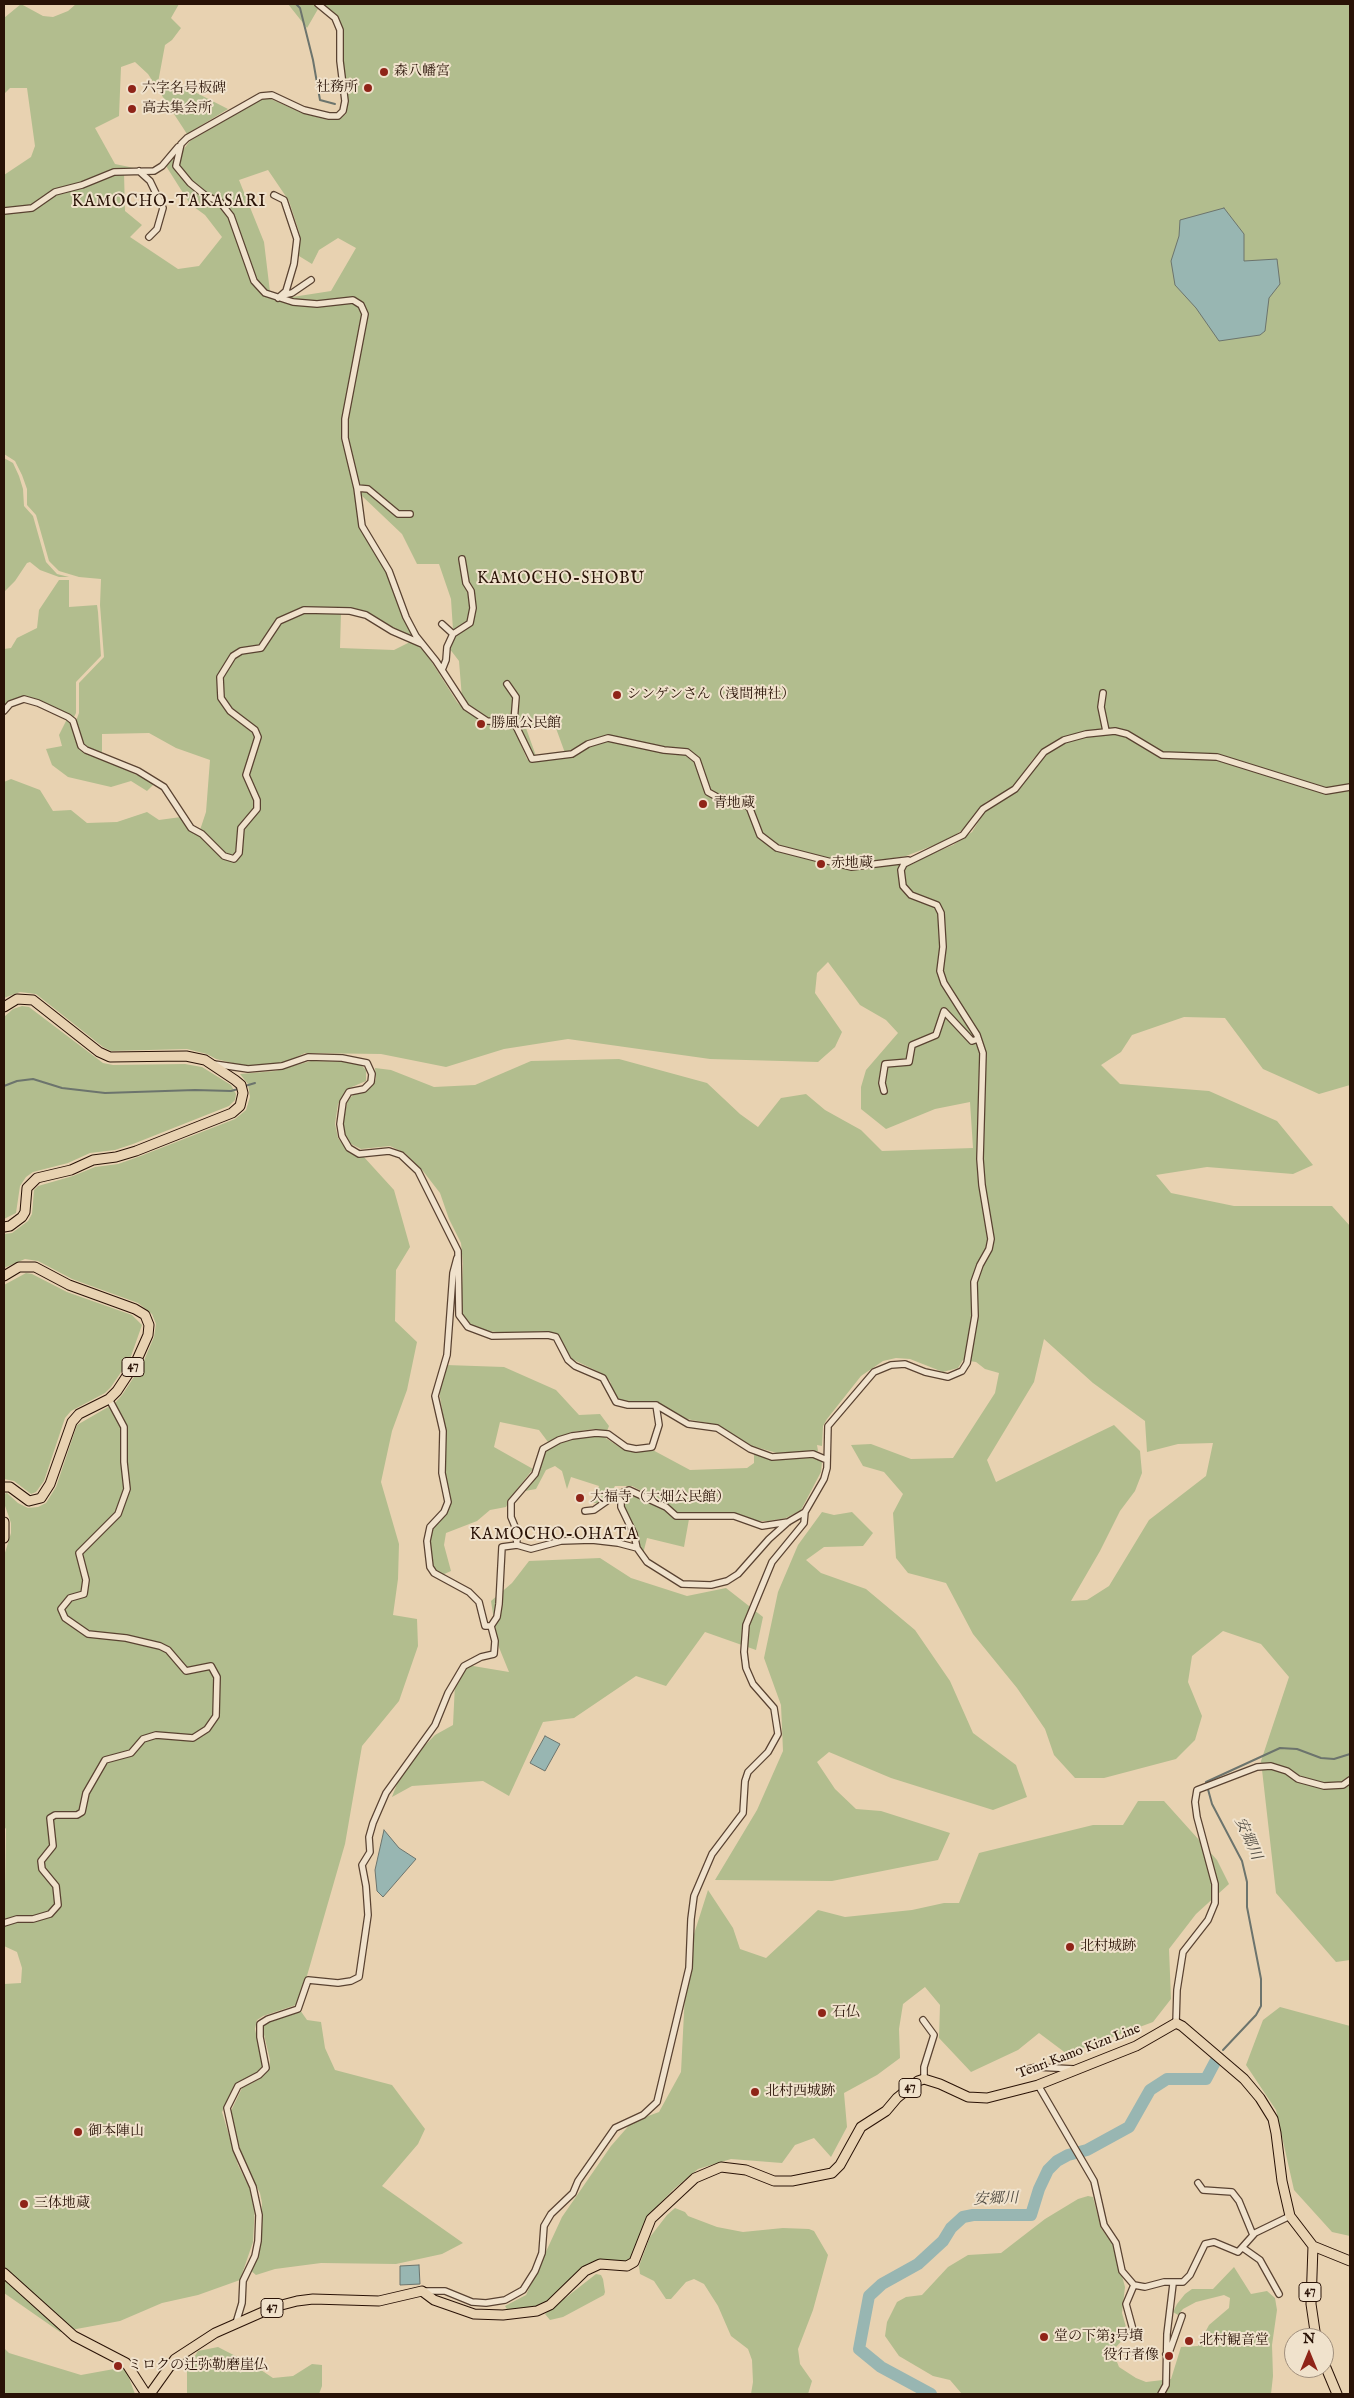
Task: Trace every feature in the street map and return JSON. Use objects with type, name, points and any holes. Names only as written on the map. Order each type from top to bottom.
[{"type":"main road","points":[[4,1007],[17,999],[33,1000],[99,1052],[110,1057],[186,1056],[212,1064],[240,1085],[243,1096],[238,1109],[136,1151],[116,1157],[93,1160],[71,1170],[36,1178],[27,1188],[25,1212],[22,1217],[10,1226],[4,1227]]},
{"type":"main road","name":"47","points":[[4,1276],[19,1268],[35,1267],[69,1285],[135,1309],[146,1317],[149,1330],[136,1362],[110,1399],[79,1414],[72,1422],[50,1484],[41,1498],[29,1501],[10,1487],[4,1487]]},
{"type":"main road","points":[[4,1522],[4,1538]]},
{"type":"main road","points":[[1176,2023],[1182,2026],[1244,2080],[1260,2098],[1272,2119],[1290,2216],[1313,2246],[1350,2261]]},
{"type":"main road","name":"Tenri Kamo Kizu Line","points":[[924,2079],[968,2097],[978,2099],[1038,2085],[1136,2046],[1176,2023]]},
{"type":"main road","name":"47","points":[[150,2394],[175,2359],[214,2332],[274,2306],[297,2301],[313,2298],[379,2301],[422,2291],[434,2300],[474,2314],[503,2315],[537,2311],[550,2305],[585,2270],[600,2264],[627,2266],[634,2262],[651,2219],[694,2178],[721,2167],[746,2170],[774,2181],[792,2181],[832,2173],[840,2165],[861,2126],[886,2111],[897,2098],[924,2079]]},
{"type":"main road","name":"47","points":[[1313,2246],[1310,2304],[1314,2328]]},
{"type":"main road","points":[[4,2273],[74,2336],[126,2363],[146,2394]]},
{"type":"main road","points":[[1330,2378],[1337,2394]]},
{"type":"street","points":[[4,211],[32,208],[56,192],[82,185],[109,173],[154,170],[162,166],[181,144],[205,126],[261,96],[272,96],[304,110],[329,116],[338,116],[343,111],[346,102],[341,73],[340,30],[335,18],[318,4]]},
{"type":"street","points":[[181,144],[176,162],[178,170],[206,196],[220,202],[231,216],[254,281],[265,293],[317,304],[353,300],[361,305],[364,310],[344,431],[364,530],[389,571],[406,616],[466,707],[479,717],[492,722],[514,722]]},
{"type":"street","points":[[139,171],[150,181],[163,208],[158,219],[157,229],[149,237]]},
{"type":"street","points":[[274,195],[284,200],[296,234],[294,264],[280,296]]},
{"type":"street","points":[[280,296],[292,293],[311,280]]},
{"type":"street","points":[[357,488],[368,489],[395,513],[410,514]]},
{"type":"street","points":[[442,670],[446,660],[447,647],[453,634],[470,623],[473,608],[472,591],[466,583],[462,559]]},
{"type":"street","points":[[4,711],[10,704],[24,699],[38,703],[68,717],[73,721],[81,746],[86,750],[138,771],[164,787],[191,828],[202,834],[224,856],[234,859],[239,853],[240,828],[257,809],[257,800],[246,780],[246,771],[258,737],[255,730],[230,711],[220,694],[220,677],[233,656],[241,652],[261,648],[279,621],[304,610],[350,611],[366,615],[392,631],[424,644]]},
{"type":"street","points":[[442,624],[453,634]]},
{"type":"street","points":[[507,684],[516,697],[514,722],[532,759],[572,754],[588,744],[608,738],[690,753],[697,760],[708,792],[717,797],[744,802],[750,809],[760,835],[781,850],[851,867],[908,860],[963,835],[983,809],[1015,789],[1036,761],[1054,744],[1074,736],[1106,731],[1127,734],[1162,755],[1217,757],[1326,791],[1350,787]]},
{"type":"street","points":[[1103,693],[1101,707],[1106,731]]},
{"type":"street","points":[[422,2291],[445,2291],[472,2302],[486,2303],[505,2300],[523,2290],[535,2271],[542,2253],[544,2226],[551,2214],[573,2193],[578,2181],[616,2128],[643,2114],[657,2102],[689,1968],[694,1896],[712,1854],[743,1813],[745,1781],[748,1772],[768,1752],[778,1734],[774,1708],[753,1684],[746,1668],[744,1652],[746,1626],[772,1562],[804,1523],[805,1512],[824,1479],[827,1460],[828,1426],[874,1372],[891,1365],[905,1364],[925,1372],[948,1377],[962,1370],[967,1363],[975,1316],[974,1282],[980,1265],[989,1249],[991,1239],[980,1159],[983,1052],[978,1039],[944,983],[940,971],[943,947],[940,913],[937,905],[911,895],[902,882],[902,867],[908,860]]},
{"type":"street","points":[[884,1091],[882,1083],[885,1064],[908,1062],[912,1045],[936,1035],[944,1011],[972,1041],[978,1039]]},
{"type":"street","points":[[212,1064],[248,1069],[282,1066],[308,1057],[342,1058],[368,1063],[372,1074],[371,1082],[364,1089],[350,1092],[343,1102],[340,1124],[342,1136],[349,1148],[359,1154],[389,1151],[401,1155],[418,1170],[458,1251],[459,1315],[468,1327],[492,1336],[548,1335],[556,1337],[568,1360],[575,1366],[603,1378],[616,1402],[628,1405],[656,1405],[688,1424],[717,1428],[750,1449],[772,1457],[813,1454],[827,1460]]},
{"type":"street","points":[[458,1251],[453,1274],[447,1355],[435,1396],[443,1431],[442,1473],[448,1502],[444,1512],[430,1528],[427,1541],[430,1567],[434,1573],[469,1592],[479,1602],[485,1626],[491,1626]]},
{"type":"street","points":[[4,1924],[17,1919],[33,1920],[50,1914],[58,1905],[56,1886],[42,1869],[41,1861],[53,1846],[50,1818],[55,1815],[77,1816],[82,1812],[86,1793],[105,1760],[126,1755],[143,1740],[156,1735],[193,1738],[207,1729],[216,1716],[217,1677],[211,1666],[186,1671],[168,1650],[160,1646],[126,1638],[88,1634],[65,1618],[61,1609],[70,1598],[84,1594],[86,1580],[79,1553],[118,1514],[127,1489],[124,1462],[124,1427],[110,1399]]},
{"type":"street","points":[[518,1545],[516,1529],[511,1517],[511,1502],[535,1474],[543,1449],[559,1440],[572,1436],[596,1433],[608,1434],[626,1447],[636,1449],[652,1447],[659,1425],[656,1405]]},
{"type":"street","points":[[585,1511],[594,1510],[620,1493],[629,1490],[666,1507],[676,1516],[734,1516],[762,1526],[788,1522]]},
{"type":"street","points":[[620,1493],[621,1507],[634,1534],[637,1548],[647,1562],[682,1584],[711,1585],[727,1582],[738,1574],[788,1522],[805,1512]]},
{"type":"street","points":[[236,2323],[242,2303],[243,2281],[255,2256],[259,2223],[257,2202],[236,2150],[227,2108],[238,2086],[259,2075],[266,2068],[260,2038],[260,2024],[268,2019],[298,2009],[308,1980],[338,1983],[359,1977],[368,1914],[362,1865],[370,1852],[369,1837],[373,1823],[386,1793],[435,1725],[448,1693],[464,1666],[482,1657],[494,1654],[495,1641],[491,1626],[497,1617],[499,1604],[502,1547],[518,1545],[531,1548],[561,1542],[592,1540],[637,1548]]},
{"type":"street","points":[[1176,2023],[1177,1990],[1183,1952],[1208,1920],[1215,1903],[1215,1884],[1195,1802],[1197,1790],[1257,1767],[1271,1766],[1286,1771],[1298,1779],[1324,1786],[1343,1785],[1350,1780]]},
{"type":"street","points":[[923,2020],[934,2035],[924,2067],[924,2079]]},
{"type":"street","points":[[1024,2070],[1037,2067],[1079,2069]]},
{"type":"street","points":[[1038,2085],[1082,2157],[1094,2181],[1104,2225],[1116,2243],[1122,2271],[1134,2285],[1146,2287],[1164,2282],[1174,2284],[1182,2282],[1190,2275],[1205,2244],[1208,2242],[1238,2252],[1253,2235],[1290,2216]]},
{"type":"street","points":[[1198,2183],[1203,2190],[1232,2192],[1239,2202],[1253,2235]]},
{"type":"street","points":[[1243,2248],[1260,2260],[1279,2294]]},
{"type":"street","points":[[1161,2394],[1166,2385],[1166,2354],[1174,2284]]},
{"type":"street","points":[[1134,2285],[1126,2304],[1135,2337]]},
{"type":"street","points":[[1166,2354],[1170,2350],[1182,2316]]},
{"type":"green space","points":[[21,4],[43,16],[53,17],[68,11],[76,4],[179,4],[171,18],[181,28],[172,40],[165,45],[157,88],[148,74],[135,62],[121,67],[119,116],[95,128],[115,164],[139,169],[114,170],[82,183],[55,190],[31,206],[4,209],[4,175],[31,157],[35,146],[27,88],[10,88],[4,94],[4,18]]},
{"type":"green space","points":[[288,4],[313,4],[318,9],[307,28]]},
{"type":"green space","points":[[321,4],[1350,4],[1350,1085],[1319,1094],[1263,1069],[1225,1018],[1184,1017],[1132,1035],[1121,1052],[1101,1065],[1120,1084],[1209,1091],[1277,1121],[1313,1165],[1293,1174],[1207,1167],[1156,1175],[1171,1193],[1234,1206],[1332,1206],[1350,1226],[1350,1960],[1336,1962],[1276,1893],[1261,1761],[1289,1677],[1261,1644],[1223,1631],[1192,1656],[1188,1682],[1202,1716],[1195,1740],[1176,1759],[1104,1778],[1075,1778],[1054,1755],[1045,1729],[1017,1688],[973,1634],[946,1583],[908,1573],[896,1558],[893,1513],[903,1494],[884,1472],[863,1466],[851,1445],[871,1444],[911,1459],[953,1458],[995,1393],[999,1373],[985,1369],[976,1362],[963,1360],[958,1368],[943,1372],[910,1359],[896,1358],[883,1361],[861,1376],[827,1419],[823,1426],[822,1446],[817,1445],[818,1451],[777,1453],[752,1446],[718,1425],[687,1419],[659,1404],[620,1400],[614,1395],[610,1381],[601,1373],[572,1359],[556,1334],[542,1331],[517,1334],[486,1331],[473,1327],[461,1313],[463,1264],[461,1243],[449,1219],[440,1193],[423,1171],[405,1153],[390,1146],[361,1149],[351,1144],[344,1135],[344,1117],[348,1099],[374,1084],[376,1079],[375,1068],[391,1070],[434,1087],[475,1085],[531,1061],[619,1059],[707,1083],[740,1114],[758,1127],[781,1098],[806,1094],[825,1110],[861,1130],[882,1151],[973,1148],[970,1102],[935,1109],[886,1129],[861,1109],[861,1087],[866,1070],[898,1033],[886,1020],[860,1005],[828,962],[817,973],[815,993],[842,1032],[835,1047],[818,1062],[710,1059],[568,1039],[504,1049],[446,1067],[381,1054],[305,1053],[288,1061],[272,1065],[241,1065],[187,1049],[111,1051],[103,1047],[36,994],[20,992],[4,998],[4,782],[11,779],[40,790],[53,811],[71,810],[87,823],[117,822],[147,812],[159,820],[181,817],[201,836],[235,861],[238,860],[241,854],[244,826],[259,810],[249,779],[249,767],[261,737],[258,730],[228,705],[222,693],[222,678],[234,658],[244,653],[262,650],[280,623],[304,612],[341,613],[340,648],[394,650],[410,642],[426,653],[457,702],[464,709],[486,723],[512,724],[508,720],[488,718],[468,705],[462,698],[459,661],[446,644],[453,630],[451,599],[439,564],[417,564],[402,534],[361,495],[347,438],[347,420],[366,324],[366,309],[363,303],[354,298],[317,302],[286,298],[331,291],[356,248],[338,238],[319,250],[312,264],[299,256],[300,235],[289,201],[268,170],[239,180],[264,242],[270,292],[267,291],[256,279],[233,214],[192,181],[179,165],[180,154],[190,141],[262,99],[271,99],[302,113],[328,120],[336,120],[346,114],[348,102],[343,72],[343,29],[337,17]],"holes":[[[553,720],[565,753],[594,739],[608,736],[665,748],[688,750],[699,759],[710,791],[717,795],[745,800],[761,834],[778,846],[851,865],[906,856],[950,839],[966,827],[986,802],[1013,787],[1033,759],[1047,746],[1047,754],[1017,791],[985,811],[972,832],[953,845],[910,863],[836,866],[771,846],[756,833],[746,806],[737,801],[707,793],[702,784],[695,761],[687,754],[608,740],[589,745],[566,757],[532,762],[527,759],[512,725],[523,737],[533,757],[536,756],[526,728]],[[1044,1339],[1093,1383],[1145,1421],[1147,1452],[1178,1444],[1213,1443],[1206,1476],[1149,1520],[1109,1586],[1087,1600],[1071,1601],[1100,1551],[1120,1511],[1135,1491],[1142,1473],[1140,1451],[1114,1425],[996,1482],[987,1460],[1034,1382]]]},
{"type":"green space","points":[[185,87],[228,109],[187,134],[157,88]]},
{"type":"green space","points":[[173,156],[173,166],[179,176],[205,198],[218,204],[228,217],[251,282],[264,296],[292,304],[317,307],[353,303],[359,306],[362,314],[342,419],[342,439],[355,488],[360,527],[383,564],[403,618],[414,639],[367,613],[303,608],[278,620],[262,645],[231,655],[218,676],[218,694],[228,713],[256,736],[243,775],[255,801],[254,812],[239,828],[237,853],[234,857],[225,854],[200,830],[206,812],[210,760],[176,748],[149,733],[102,734],[102,756],[83,744],[76,721],[79,713],[79,683],[104,657],[100,605],[101,579],[79,577],[59,571],[49,561],[36,515],[27,505],[27,489],[22,475],[15,461],[4,454],[4,213],[33,210],[50,197],[110,175],[124,173],[125,211],[142,225],[130,237],[178,269],[199,266],[222,237],[205,215],[190,204],[166,166]]},
{"type":"green space","points":[[4,458],[13,463],[19,476],[23,489],[24,506],[33,516],[46,562],[57,574],[69,577],[59,577],[40,570],[30,562],[27,563],[15,581],[4,592]]},
{"type":"green space","points":[[59,580],[69,580],[69,607],[97,605],[98,612],[101,656],[76,682],[76,713],[73,719],[24,697],[9,702],[4,708],[4,649],[11,648],[17,638],[37,628],[39,610]]},
{"type":"green space","points":[[67,719],[72,723],[85,752],[155,783],[147,791],[131,781],[111,787],[68,777],[52,765],[46,749],[62,746],[59,735]]},
{"type":"green space","points":[[22,1006],[29,1007],[103,1063],[113,1065],[185,1064],[202,1067],[231,1085],[236,1094],[235,1100],[229,1106],[133,1144],[115,1150],[90,1153],[68,1163],[33,1172],[26,1177],[20,1186],[16,1213],[4,1219],[4,1017],[13,1009]]},
{"type":"green space","points":[[311,1061],[353,1062],[359,1063],[366,1070],[366,1081],[347,1089],[338,1104],[335,1124],[338,1138],[347,1150],[363,1156],[394,1190],[410,1247],[396,1270],[395,1321],[417,1342],[407,1390],[392,1431],[381,1482],[399,1544],[398,1579],[393,1615],[417,1619],[418,1646],[399,1701],[362,1746],[345,1844],[300,2000],[296,2005],[263,2016],[257,2020],[255,2029],[263,2066],[255,2075],[237,2084],[222,2112],[238,2165],[255,2203],[253,2242],[240,2280],[198,2295],[162,2303],[120,2321],[60,2332],[4,2293],[4,1984],[21,1983],[22,1968],[17,1952],[4,1946],[6,1829],[4,1826],[4,1556],[11,1533],[11,1523],[4,1503],[4,1494],[7,1493],[18,1503],[28,1508],[38,1507],[46,1503],[56,1487],[77,1425],[115,1403],[122,1395],[142,1365],[154,1337],[156,1324],[152,1314],[138,1303],[72,1279],[38,1261],[25,1259],[4,1268],[4,1234],[12,1233],[28,1221],[32,1214],[34,1190],[38,1186],[73,1176],[95,1167],[118,1164],[235,1119],[246,1110],[250,1097],[248,1084],[240,1074],[275,1071]]},
{"type":"green space","points":[[26,1273],[32,1274],[67,1292],[132,1315],[142,1325],[130,1359],[111,1387],[105,1393],[71,1411],[65,1418],[44,1481],[36,1492],[31,1494],[14,1481],[4,1479],[4,1285]]},
{"type":"green space","points":[[446,1365],[504,1367],[556,1390],[579,1415],[600,1414],[609,1426],[607,1431],[594,1429],[572,1432],[548,1442],[539,1430],[500,1422],[494,1447],[533,1469],[511,1497],[506,1507],[490,1510],[477,1521],[446,1533],[444,1545],[451,1571],[442,1575],[434,1569],[431,1561],[430,1536],[431,1530],[451,1503],[444,1472],[446,1433],[439,1391]]},
{"type":"green space","points":[[601,1435],[624,1450],[649,1448],[690,1470],[747,1468],[754,1463],[754,1453],[814,1457],[822,1462],[821,1472],[801,1510],[786,1518],[768,1521],[756,1521],[728,1513],[678,1513],[665,1503],[632,1486],[615,1486],[607,1499],[600,1503],[592,1503],[599,1486],[571,1477],[567,1489],[562,1471],[555,1466],[546,1470],[536,1489],[525,1491],[538,1472],[545,1451],[550,1447],[570,1438]]},
{"type":"green space","points":[[627,1491],[689,1519],[684,1547],[647,1538],[643,1554],[622,1501],[622,1495]]},
{"type":"green space","points":[[822,1512],[834,1515],[852,1512],[873,1533],[863,1546],[824,1547],[806,1560],[821,1573],[866,1589],[915,1630],[950,1681],[973,1733],[1016,1765],[1027,1797],[993,1810],[891,1778],[829,1752],[817,1762],[835,1789],[856,1809],[881,1811],[950,1833],[938,1860],[832,1881],[715,1880],[757,1810],[783,1751],[781,1705],[764,1658],[778,1592],[798,1545]]},
{"type":"green space","points":[[600,1558],[631,1578],[687,1596],[726,1588],[763,1617],[756,1650],[705,1632],[666,1686],[636,1676],[574,1718],[543,1722],[509,1796],[483,1781],[412,1786],[392,1797],[403,1768],[435,1735],[453,1725],[455,1684],[467,1665],[509,1672],[498,1645],[491,1601],[512,1583],[529,1561]]},
{"type":"green space","points":[[1138,1801],[1164,1801],[1217,1860],[1229,1884],[1196,1914],[1169,1949],[1171,1999],[1153,2022],[1067,2054],[1039,2033],[1018,2050],[971,2072],[939,2038],[940,2005],[925,1987],[903,2004],[899,2029],[900,2058],[877,2075],[844,2093],[847,2127],[831,2157],[814,2138],[795,2145],[782,2163],[731,2159],[698,2169],[674,2189],[650,2214],[632,2257],[624,2263],[598,2260],[587,2264],[549,2301],[532,2309],[508,2311],[505,2306],[526,2295],[562,2217],[611,2146],[632,2122],[659,2112],[681,2072],[685,1993],[694,1934],[708,1890],[733,1928],[740,1949],[766,1958],[818,1910],[845,1917],[912,1910],[944,1903],[959,1903],[979,1853],[1093,1825],[1123,1825]]},
{"type":"green space","points":[[1280,2007],[1350,2026],[1350,2236],[1332,2232],[1294,2190],[1276,2110],[1246,2065],[1263,2020]]},
{"type":"green space","points":[[300,2010],[307,2020],[321,2022],[325,2048],[335,2070],[392,2085],[425,2129],[418,2144],[382,2186],[463,2243],[442,2254],[396,2264],[321,2263],[275,2269],[256,2275],[250,2270],[260,2243],[262,2203],[260,2193],[244,2163],[230,2113],[242,2088],[258,2080],[269,2069],[270,2060],[262,2026],[266,2022]]},
{"type":"green space","points":[[1088,2196],[1093,2197],[1101,2228],[1114,2246],[1125,2287],[1122,2313],[1128,2334],[1116,2347],[1115,2357],[1119,2367],[1146,2382],[1171,2379],[1181,2347],[1198,2346],[1209,2325],[1229,2308],[1230,2298],[1224,2295],[1196,2302],[1183,2309],[1178,2315],[1173,2312],[1177,2304],[1192,2289],[1213,2289],[1234,2267],[1251,2294],[1267,2291],[1275,2298],[1277,2310],[1272,2345],[1273,2376],[1271,2394],[962,2394],[950,2380],[933,2376],[899,2356],[885,2336],[887,2322],[897,2302],[906,2297],[922,2295],[948,2267],[968,2255],[1001,2253],[1045,2219],[1078,2199]]},
{"type":"green space","points":[[675,2208],[685,2212],[688,2216],[717,2227],[743,2232],[783,2228],[809,2229],[814,2231],[828,2255],[813,2310],[798,2349],[800,2364],[812,2381],[808,2394],[751,2394],[753,2382],[752,2360],[748,2349],[731,2336],[718,2306],[704,2284],[694,2279],[686,2282],[671,2299],[666,2299],[654,2281],[640,2274],[639,2266],[650,2237]]},
{"type":"green space","points":[[596,2274],[601,2275],[603,2279],[604,2295],[563,2317],[550,2320],[545,2314]]},
{"type":"green space","points":[[218,2347],[255,2366],[273,2378],[293,2376],[312,2364],[322,2365],[322,2386],[319,2394],[187,2394],[187,2369],[198,2351]]},
{"type":"green space","points":[[4,2348],[9,2353],[81,2375],[125,2367],[135,2394],[4,2394]]},
{"type":"water","points":[[1224,208],[1244,234],[1244,261],[1277,259],[1280,284],[1269,298],[1265,331],[1260,335],[1219,341],[1196,308],[1175,285],[1171,261],[1179,236],[1180,220]]},
{"type":"water","points":[[545,1736],[560,1744],[545,1771],[530,1763]]},
{"type":"water","points":[[384,1830],[399,1848],[416,1859],[383,1897],[377,1891],[375,1870]]},
{"type":"water","points":[[419,2265],[420,2284],[400,2285],[400,2266]]},
{"type":"waterway","points":[[296,4],[300,8],[313,60],[320,100],[335,104]]},
{"type":"waterway","points":[[4,1086],[17,1081],[33,1079],[62,1088],[105,1093],[195,1090],[231,1091],[238,1089]]},
{"type":"waterway","points":[[245,1086],[255,1083]]},
{"type":"waterway","name":"安郷川","points":[[1223,2050],[1256,2015],[1261,2006],[1261,1979],[1247,1907],[1247,1882],[1242,1861],[1212,1804],[1206,1782],[1280,1748],[1297,1749],[1321,1758],[1334,1759],[1350,1754]]},
{"type":"waterway","name":"安郷川","points":[[931,2394],[881,2367],[859,2349],[869,2296],[882,2284],[918,2264],[943,2241],[951,2228],[963,2217],[973,2215],[1031,2215],[1039,2189],[1048,2170],[1057,2161],[1068,2155],[1087,2150],[1129,2127],[1150,2090],[1167,2079],[1206,2079],[1215,2062]]},
{"type":"place","name":"森八幡宮","points":[[384,72]]},
{"type":"place","name":"社務所","points":[[368,88]]},
{"type":"place","name":"六字名号板碑","points":[[132,89]]},
{"type":"place","name":"高去集会所","points":[[132,109]]},
{"type":"place","name":"シンゲンさん（浅間神社）","points":[[617,695]]},
{"type":"place","name":"勝風公民館","points":[[481,724]]},
{"type":"place","name":"青地蔵","points":[[703,804]]},
{"type":"place","name":"赤地蔵","points":[[821,864]]},
{"type":"place","name":"大福寺（大畑公民館）","points":[[580,1498]]},
{"type":"place","name":"北村城跡","points":[[1070,1947]]},
{"type":"place","name":"石仏","points":[[822,2013]]},
{"type":"place","name":"北村西城跡","points":[[755,2092]]},
{"type":"place","name":"御本陣山","points":[[78,2132]]},
{"type":"place","name":"三体地蔵","points":[[24,2204]]},
{"type":"place","name":"堂の下第3号墳","points":[[1044,2337]]},
{"type":"place","name":"北村観音堂","points":[[1189,2341]]},
{"type":"place","name":"役行者像","points":[[1169,2356]]},
{"type":"place","name":"ミロクの辻弥勒磨崖仏","points":[[118,2366]]},
{"type":"district","name":"KAMOCHO-TAKASARI","points":[[169,203]]},
{"type":"district","name":"KAMOCHO-SHOBU","points":[[561,580]]},
{"type":"district","name":"KAMOCHO-OHATA","points":[[554,1536]]}]
